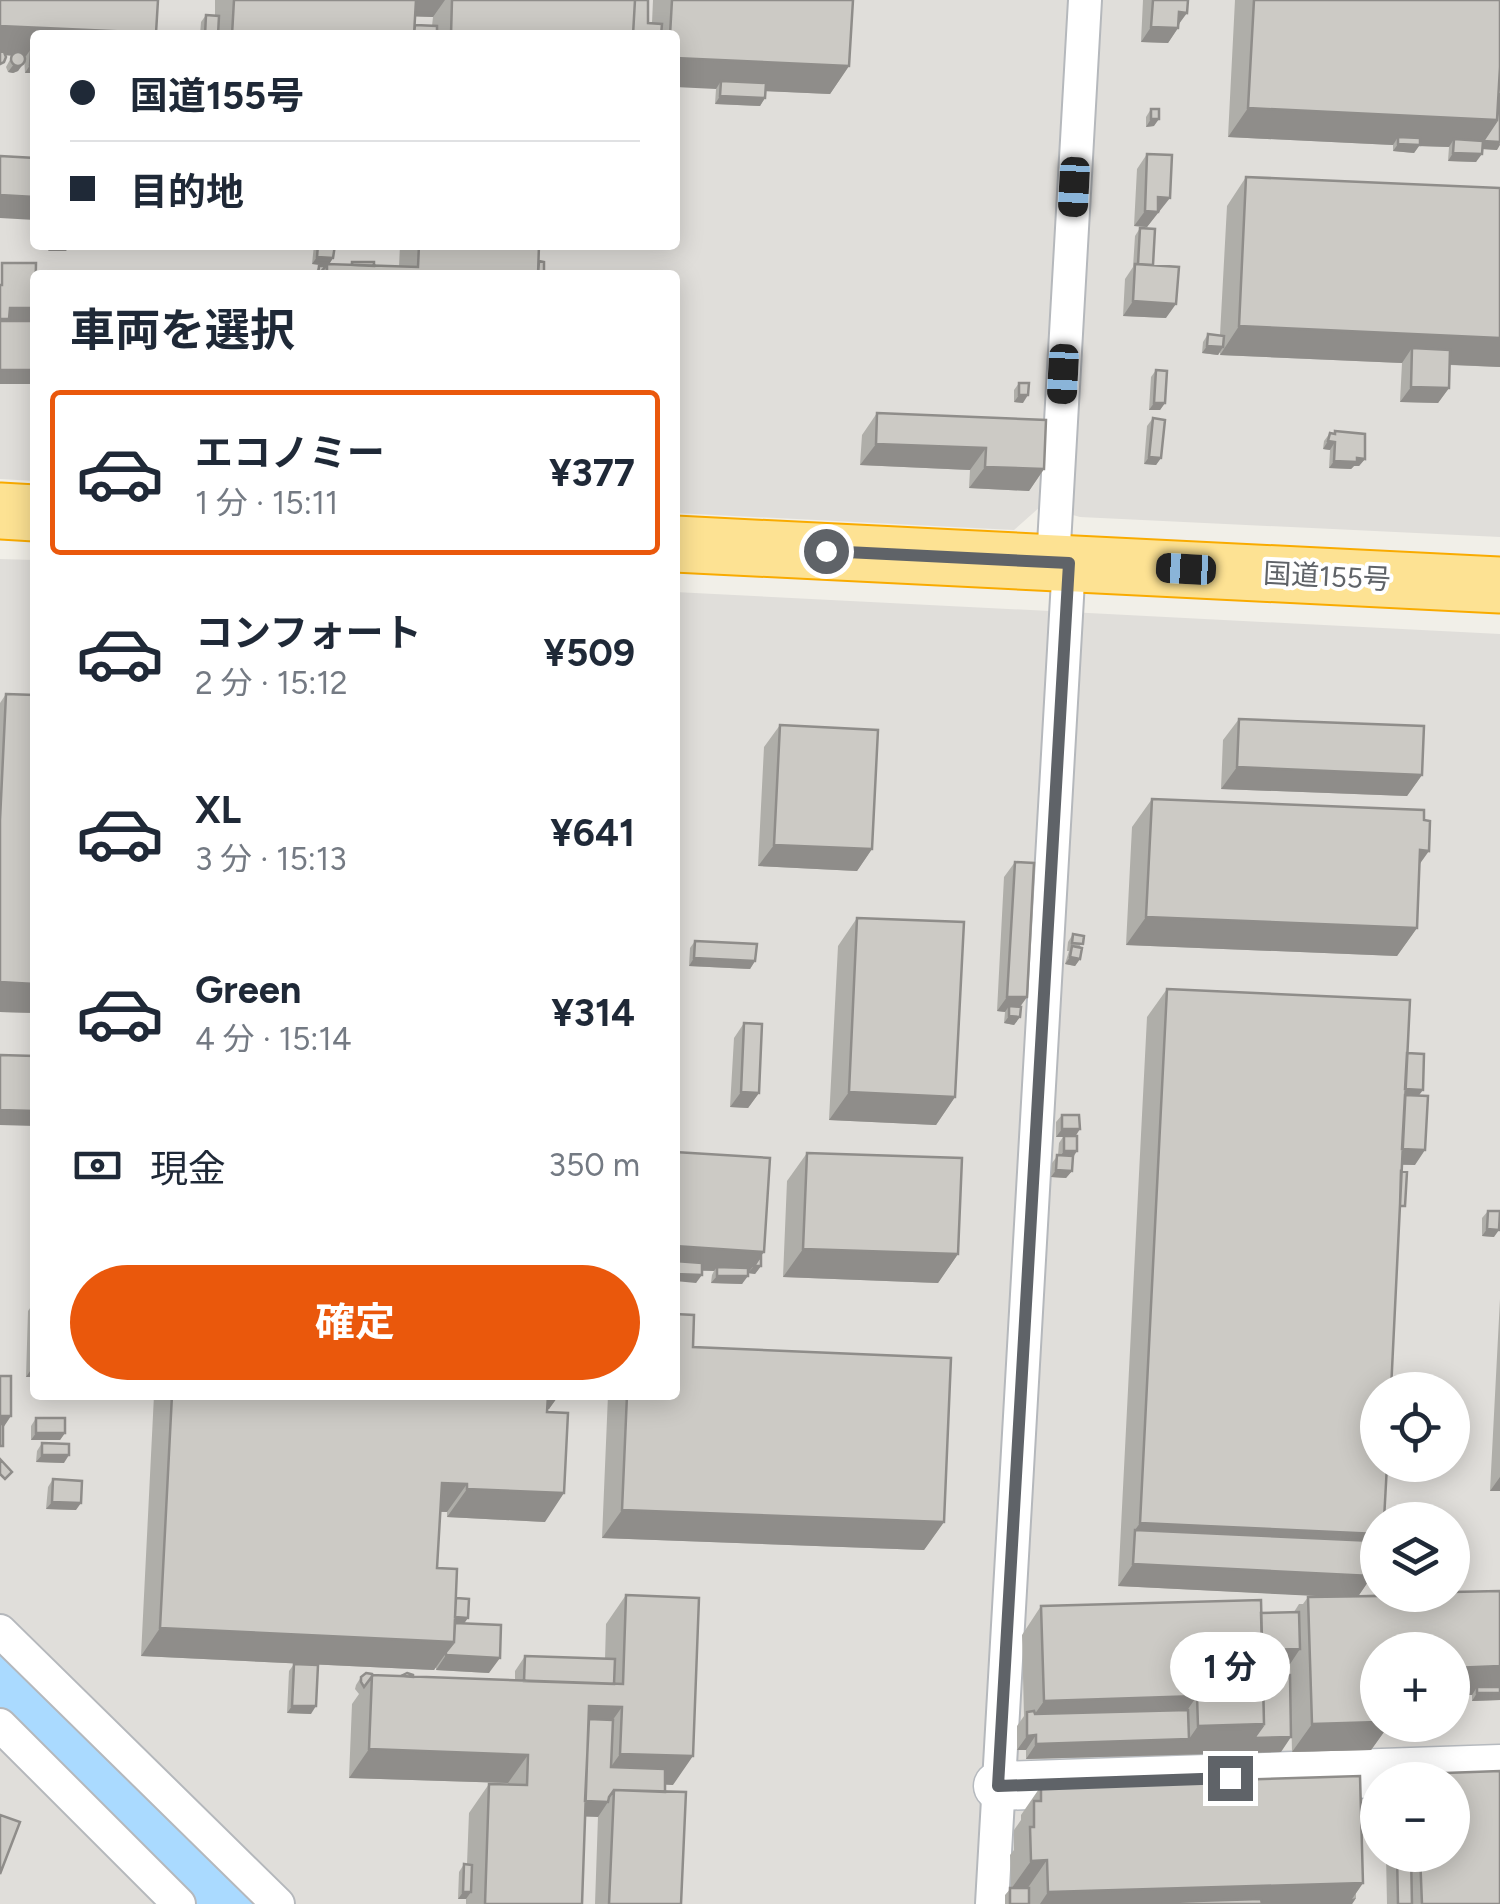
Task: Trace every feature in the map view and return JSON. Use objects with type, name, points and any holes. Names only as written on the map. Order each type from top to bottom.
[{"type":"highway","points":[[0,511],[30,513]]},
{"type":"highway","name":"国道155号","points":[[680,544],[1500,585]]},
{"type":"street","points":[[992,1904],[1061,562],[1085,0]]},
{"type":"street","points":[[0,1631],[278,1904]]},
{"type":"street","points":[[0,1725],[179,1904]]},
{"type":"street","points":[[998,1786],[1500,1769]]},
{"type":"shaded area","points":[[0,0],[1500,0],[1500,537],[1080,517],[1041,506],[1014,530],[680,513],[680,270],[30,270],[30,481],[0,479]]},
{"type":"shaded area","points":[[0,559],[30,560],[30,1400],[680,1400],[680,592],[1500,634],[1500,1904],[0,1904]]},
{"type":"building","points":[[0,0],[158,0],[156,30],[0,26]]},
{"type":"building","points":[[234,0],[416,0],[414,30],[232,30]]},
{"type":"building","points":[[452,0],[635,0],[633,30],[451,30]]},
{"type":"building","points":[[635,0],[648,0],[648,23],[662,24],[661,30],[633,30]]},
{"type":"building","points":[[672,0],[853,0],[849,66],[680,58],[680,30],[670,30]]},
{"type":"building","points":[[1153,0],[1188,0],[1187,13],[1179,12],[1178,28],[1151,27]]},
{"type":"building","points":[[1254,0],[1500,0],[1497,120],[1248,108]]},
{"type":"building","points":[[206,15],[219,16],[218,30],[205,30]]},
{"type":"building","points":[[415,25],[437,26],[437,30],[414,30]]},
{"type":"building","points":[[18,52],[25,59],[18,66],[11,59]]},
{"type":"building","points":[[721,81],[766,83],[765,98],[720,96]]},
{"type":"building","points":[[1499,94],[1500,142],[1483,141],[1497,120]]},
{"type":"building","points":[[1151,109],[1159,109],[1159,119],[1151,119]]},
{"type":"building","points":[[1398,137],[1420,138],[1420,145],[1398,144]]},
{"type":"building","points":[[1454,139],[1483,141],[1482,154],[1453,153]]},
{"type":"building","points":[[1147,154],[1172,155],[1170,198],[1158,197],[1158,212],[1145,211]]},
{"type":"building","points":[[0,156],[30,158],[30,197],[0,195]]},
{"type":"building","points":[[1246,177],[1500,188],[1500,338],[1239,326]]},
{"type":"building","points":[[1140,228],[1155,229],[1153,265],[1138,264]]},
{"type":"building","points":[[318,250],[334,250],[333,258],[317,257]]},
{"type":"building","points":[[419,250],[539,250],[538,270],[327,270],[327,264],[418,267]]},
{"type":"building","points":[[374,262],[374,266],[352,265]]},
{"type":"building","points":[[2,263],[36,263],[36,270],[30,270],[30,308],[10,308],[9,319],[0,319]]},
{"type":"building","points":[[1135,264],[1179,267],[1176,304],[1133,301]]},
{"type":"building","points":[[0,321],[30,321],[30,370],[0,370]]},
{"type":"building","points":[[1208,334],[1224,336],[1223,347],[1207,346]]},
{"type":"building","points":[[1412,348],[1450,350],[1449,388],[1411,387]]},
{"type":"building","points":[[1156,370],[1167,371],[1165,403],[1154,403]]},
{"type":"building","points":[[1019,383],[1029,383],[1028,395],[1019,395]]},
{"type":"building","points":[[877,413],[1046,420],[1044,469],[985,467],[986,448],[876,444]]},
{"type":"building","points":[[1153,418],[1165,420],[1161,458],[1149,457]]},
{"type":"building","points":[[1335,431],[1365,434],[1365,459],[1334,461],[1335,442],[1328,441]]},
{"type":"building","points":[[6,694],[30,695],[30,984],[0,982],[0,820]]},
{"type":"building","points":[[1239,719],[1424,726],[1422,775],[1237,767]]},
{"type":"building","points":[[780,725],[878,730],[872,849],[774,845]]},
{"type":"building","points":[[1152,799],[1424,810],[1424,820],[1430,821],[1429,851],[1420,850],[1417,928],[1146,917]]},
{"type":"building","points":[[1015,862],[1034,863],[1027,997],[1007,997]]},
{"type":"building","points":[[857,918],[964,922],[955,1097],[849,1092]]},
{"type":"building","points":[[1073,934],[1084,936],[1083,944],[1072,943]]},
{"type":"building","points":[[695,941],[757,944],[755,961],[694,958]]},
{"type":"building","points":[[1072,946],[1082,948],[1080,959],[1070,957]]},
{"type":"building","points":[[1167,989],[1410,1000],[1392,1372],[1360,1372],[1360,1482],[1386,1482],[1385,1502],[1360,1502],[1360,1533],[1140,1523]]},
{"type":"building","points":[[1009,1006],[1021,1007],[1020,1017],[1009,1016]]},
{"type":"building","points":[[744,1023],[762,1024],[759,1093],[741,1092]]},
{"type":"building","points":[[1407,1053],[1424,1054],[1423,1090],[1405,1089]]},
{"type":"building","points":[[0,1055],[30,1056],[30,1111],[0,1110]]},
{"type":"building","points":[[1405,1095],[1428,1096],[1425,1150],[1402,1149]]},
{"type":"building","points":[[1062,1115],[1079,1115],[1080,1129],[1062,1129]]},
{"type":"building","points":[[1064,1136],[1077,1136],[1077,1151],[1064,1151]]},
{"type":"building","points":[[680,1152],[770,1158],[764,1252],[680,1246]]},
{"type":"building","points":[[807,1153],[962,1158],[958,1254],[803,1249]]},
{"type":"building","points":[[1057,1155],[1073,1156],[1072,1171],[1056,1170]]},
{"type":"building","points":[[1401,1171],[1407,1172],[1405,1206],[1400,1206]]},
{"type":"building","points":[[1488,1211],[1500,1211],[1499,1230],[1487,1229]]},
{"type":"building","points":[[680,1261],[702,1263],[702,1275],[680,1274]]},
{"type":"building","points":[[717,1267],[748,1268],[748,1276],[717,1276]]},
{"type":"building","points":[[680,1314],[694,1315],[693,1347],[951,1358],[944,1522],[622,1510],[627,1400],[680,1400]]},
{"type":"building","points":[[0,1376],[11,1376],[11,1416],[0,1416]]},
{"type":"building","points":[[172,1400],[548,1400],[547,1412],[568,1413],[564,1493],[467,1489],[467,1484],[442,1483],[437,1568],[457,1569],[454,1642],[160,1628]]},
{"type":"building","points":[[36,1418],[65,1418],[65,1433],[36,1433]]},
{"type":"building","points":[[3,1424],[3,1446],[0,1446]]},
{"type":"building","points":[[42,1443],[69,1444],[69,1455],[42,1455]]},
{"type":"building","points":[[0,1459],[12,1472],[5,1479],[0,1474]]},
{"type":"building","points":[[53,1479],[82,1481],[81,1503],[52,1502]]},
{"type":"building","points":[[1135,1530],[1360,1540],[1360,1575],[1133,1564]]},
{"type":"building","points":[[1500,1591],[1500,1666],[1470,1667],[1470,1632],[1360,1632],[1360,1723],[1312,1724],[1308,1597],[1360,1596],[1360,1612],[1470,1612],[1470,1592]]},
{"type":"building","points":[[626,1595],[699,1598],[693,1756],[620,1754],[622,1707],[589,1706],[582,1904],[485,1904],[489,1784],[527,1785],[528,1755],[369,1749],[372,1675],[623,1684]]},
{"type":"building","points":[[456,1598],[469,1599],[468,1618],[455,1617]]},
{"type":"building","points":[[1261,1600],[1264,1724],[1198,1726],[1197,1696],[1044,1701],[1041,1606]]},
{"type":"building","points":[[1299,1612],[1300,1649],[1262,1650],[1261,1613]]},
{"type":"building","points":[[455,1623],[501,1625],[500,1658],[446,1655],[454,1642]]},
{"type":"building","points":[[525,1656],[615,1659],[614,1684],[524,1681]]},
{"type":"building","points":[[294,1664],[318,1665],[316,1706],[292,1706]]},
{"type":"building","points":[[366,1673],[373,1675],[364,1687],[361,1677]]},
{"type":"building","points":[[1263,1675],[1290,1675],[1291,1737],[1254,1738],[1264,1724]]},
{"type":"building","points":[[1477,1687],[1500,1687],[1500,1693],[1477,1693]]},
{"type":"building","points":[[1188,1710],[1189,1739],[1036,1744],[1036,1735],[1027,1736],[1027,1712]]},
{"type":"building","points":[[589,1719],[613,1720],[611,1767],[665,1769],[665,1792],[614,1790],[608,1802],[585,1801]]},
{"type":"building","points":[[1500,1771],[1500,1904],[1422,1904],[1421,1872],[1470,1872],[1470,1772]]},
{"type":"building","points":[[1360,1776],[1363,1883],[1048,1892],[1047,1860],[1031,1861],[1030,1827],[1034,1827],[1034,1801],[1041,1801],[1041,1786]]},
{"type":"building","points":[[614,1790],[686,1792],[681,1904],[609,1904]]},
{"type":"building","points":[[0,1815],[20,1822],[0,1874]]},
{"type":"building","points":[[464,1864],[472,1865],[471,1892],[463,1892]]},
{"type":"building","points":[[1397,1872],[1411,1872],[1412,1904],[1398,1904]]},
{"type":"building","points":[[1010,1888],[1029,1888],[1029,1904],[1010,1904]]},
{"type":"building","points":[[1261,1899],[1262,1904],[1163,1904],[1163,1902]]},
{"type":"waterway","points":[[0,1673],[233,1904]]},
{"type":"route","points":[[826,551],[1069,563],[998,1786],[1230,1778]]}]
